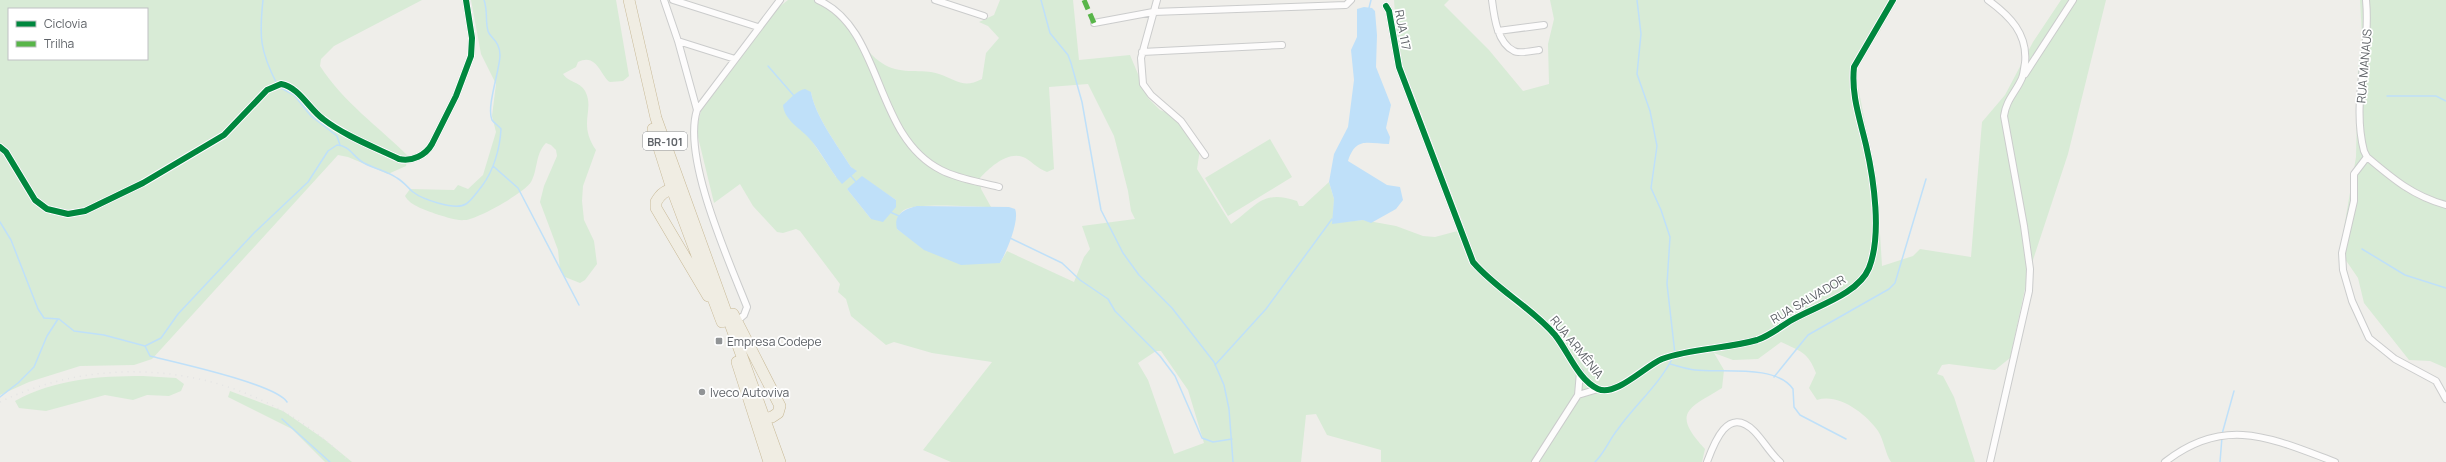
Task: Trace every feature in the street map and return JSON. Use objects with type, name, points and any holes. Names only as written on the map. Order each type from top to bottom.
[{"type":"highway","name":"BR-101","points":[[623,0],[637,74],[672,189],[765,419],[780,462]]},
{"type":"highway","name":"BR-101","points":[[630,0],[656,118],[685,195],[758,434],[769,462]]},
{"type":"highway","points":[[685,195],[672,189],[659,196],[656,202],[658,214],[702,289],[719,303],[730,308],[780,406],[780,409],[775,416],[765,419],[758,415],[749,402]]},
{"type":"highway","points":[[758,434],[761,462]]},
{"type":"street","points":[[0,147],[6,152],[35,200],[47,209],[68,214],[85,211],[143,183],[224,135],[267,90],[277,85],[288,85],[308,106],[330,124],[399,159],[412,160],[427,152],[432,144],[469,64],[472,38],[466,0]]},
{"type":"street","points":[[664,0],[678,41],[697,110]]},
{"type":"street","points":[[673,0],[758,27]]},
{"type":"street","points":[[737,321],[744,315],[747,307],[707,202],[697,154],[694,122],[697,110],[758,27],[780,0]]},
{"type":"street","points":[[818,0],[837,10],[850,24],[894,118],[904,135],[920,154],[941,170],[999,187]]},
{"type":"street","points":[[935,0],[984,16]]},
{"type":"street","points":[[1157,0],[1142,52],[1140,70],[1146,90],[1181,121],[1205,155]]},
{"type":"street","points":[[1094,23],[1153,12],[1346,5],[1351,0]]},
{"type":"street","points":[[1492,0],[1498,31],[1513,51],[1539,50]]},
{"type":"street","name":"RUA SALVADOR","points":[[1688,353],[1764,337],[1841,295],[1866,275],[1872,260],[1875,209],[1866,145],[1853,87],[1854,67],[1893,0]]},
{"type":"street","points":[[1988,0],[2008,16],[2021,31],[2025,48],[2023,77]]},
{"type":"street","points":[[1990,462],[2029,291],[2030,270],[2024,226],[2004,116],[2005,105],[2038,50],[2073,0]]},
{"type":"street","name":"RUA MANAUS","points":[[2366,0],[2367,48],[2359,94],[2362,143],[2367,157]]},
{"type":"street","name":"RUA 117","points":[[1386,6],[1389,11],[1397,60],[1468,253],[1480,270]]},
{"type":"street","points":[[1498,31],[1544,25]]},
{"type":"street","points":[[678,41],[735,59]]},
{"type":"street","points":[[1142,52],[1282,46]]},
{"type":"street","points":[[2446,205],[2416,195],[2367,157],[2354,174],[2354,201],[2342,253],[2343,270],[2352,301],[2365,331],[2372,341],[2395,359],[2436,381],[2446,399]]},
{"type":"street","name":"RUA ARMÊNIA","points":[[1480,270],[1490,281],[1536,316],[1555,335],[1580,372],[1598,389],[1614,388],[1654,363],[1688,353]]},
{"type":"street","points":[[1535,462],[1578,395],[1580,372]]},
{"type":"street","points":[[1578,395],[1598,389]]},
{"type":"street","points":[[1707,462],[1715,440],[1721,430],[1729,424],[1738,423],[1746,425],[1754,430],[1780,462]]},
{"type":"street","points":[[2164,462],[2191,444],[2204,438],[2239,435],[2276,440],[2335,462]]},
{"type":"green space","points":[[0,0],[422,0],[334,46],[321,59],[320,66],[340,92],[408,156],[406,166],[388,174],[348,157],[338,155],[152,359],[134,365],[80,366],[29,382],[0,395]]},
{"type":"green space","points":[[471,0],[616,0],[629,76],[623,81],[610,82],[598,66],[590,60],[578,62],[576,67],[563,74],[582,87],[586,93],[588,100],[588,133],[596,150],[583,186],[582,201],[584,220],[594,241],[597,264],[585,280],[580,283],[565,277],[560,270],[558,250],[540,202],[544,186],[557,156],[556,150],[551,145],[546,143],[542,147],[535,172],[527,187],[500,205],[471,219],[458,220],[439,215],[411,203],[405,196],[410,189],[454,190],[458,185],[468,189],[483,175],[496,132],[492,116],[496,84],[481,54]]},
{"type":"green space","points":[[788,0],[813,0],[824,4],[843,19],[875,58],[885,65],[898,70],[932,72],[960,82],[970,83],[982,79],[986,53],[999,38],[988,26],[979,22],[994,15],[1000,0],[1073,0],[1079,60],[1130,55],[1148,98],[1160,110],[1173,115],[1200,149],[1197,169],[1231,224],[1261,201],[1268,198],[1285,198],[1297,201],[1299,206],[1303,206],[1329,182],[1334,199],[1333,223],[1363,220],[1396,226],[1423,236],[1435,237],[1465,229],[1412,89],[1407,89],[1397,42],[1394,0],[1449,0],[1444,5],[1489,50],[1523,91],[1549,84],[1548,44],[1554,19],[1550,0],[1896,0],[1878,35],[1854,66],[1877,184],[1882,266],[1913,256],[1920,249],[1971,257],[1982,122],[2005,95],[2033,42],[2061,0],[2106,0],[2068,154],[2028,275],[2010,358],[1995,370],[1949,364],[1942,365],[1937,374],[1943,376],[1954,397],[1975,462],[1891,462],[1878,431],[1873,424],[1859,412],[1843,402],[1825,399],[1817,400],[1809,388],[1816,373],[1810,361],[1803,353],[1781,342],[1758,359],[1733,360],[1714,353],[1724,370],[1722,388],[1693,406],[1688,412],[1687,419],[1688,427],[1694,437],[1705,449],[1702,462],[1381,462],[1381,450],[1327,435],[1316,414],[1306,415],[1301,462],[951,462],[923,450],[992,362],[932,353],[894,342],[886,345],[851,316],[846,299],[838,292],[840,284],[800,231],[796,229],[783,233],[777,232],[753,206],[740,184],[714,203],[698,137],[697,127],[701,111],[779,7]],"holes":[[[1088,84],[1114,136],[1128,191],[1131,211],[1135,219],[1082,226],[1090,249],[1084,257],[1074,282],[1007,251],[1000,263],[907,236],[897,229],[900,214],[904,210],[911,208],[921,206],[991,207],[981,189],[980,178],[989,169],[1005,158],[1011,156],[1023,157],[1047,172],[1054,169],[1049,87]],[[811,92],[813,101],[822,121],[851,167],[856,172],[836,177],[786,102]],[[869,182],[896,200],[871,219],[847,189]],[[1156,351],[1161,351],[1188,390],[1204,443],[1174,454],[1148,380],[1138,363]]]},
{"type":"green space","points":[[2360,0],[2446,0],[2446,368],[2430,361],[2409,360],[2364,303],[2358,278],[2345,259],[2342,240],[2356,157],[2358,69],[2362,37]]},
{"type":"green space","points":[[1270,139],[1292,177],[1228,216],[1205,178]]},
{"type":"green space","points":[[143,376],[176,378],[184,384],[181,391],[169,396],[147,395],[133,400],[105,395],[46,411],[19,408],[15,401],[61,383],[94,378]]},
{"type":"green space","points":[[230,391],[283,411],[324,439],[352,462],[325,462],[292,429],[228,397]]},
{"type":"water","points":[[1364,7],[1372,8],[1375,11],[1377,35],[1376,67],[1391,105],[1386,128],[1390,137],[1389,144],[1364,143],[1359,145],[1351,153],[1348,161],[1387,185],[1400,187],[1403,200],[1396,209],[1371,223],[1363,220],[1332,224],[1334,199],[1329,182],[1334,154],[1348,127],[1354,80],[1351,50],[1357,37],[1357,9]]},
{"type":"water","points":[[805,89],[811,92],[813,101],[822,121],[851,167],[857,171],[842,184],[812,142],[789,119],[784,110],[783,105],[796,93]]},
{"type":"water","points":[[862,176],[896,200],[896,207],[883,222],[871,219],[847,189]]},
{"type":"water","points":[[917,206],[1009,207],[1015,209],[1016,221],[1006,252],[1000,263],[961,265],[924,250],[897,229],[896,224],[898,216],[901,213]]},
{"type":"waterway","points":[[263,0],[261,24],[262,44],[267,62],[277,84]]},
{"type":"waterway","points":[[0,222],[11,240],[38,309],[44,318],[59,319],[74,331],[104,335],[145,346],[161,338],[178,314],[254,233],[308,182],[328,151],[337,145],[348,149],[360,161],[402,181],[417,195],[447,205],[461,206],[466,204],[482,186],[490,173],[496,159],[501,129],[492,120],[491,114],[492,98],[500,50],[497,43],[488,31],[484,0]]},
{"type":"waterway","points":[[1041,0],[1050,33],[1068,55],[1071,63],[1082,102],[1101,210],[1123,253],[1139,275],[1172,308],[1214,362],[1224,385],[1229,409],[1233,462]]},
{"type":"waterway","points":[[1369,8],[1371,0]]},
{"type":"waterway","points":[[1637,0],[1641,34],[1637,74],[1650,111],[1657,146],[1651,188],[1661,210],[1670,237],[1667,284],[1675,354]]},
{"type":"waterway","points":[[768,66],[795,97]]},
{"type":"waterway","points":[[279,87],[294,95],[311,116],[337,136],[340,145]]},
{"type":"waterway","points":[[2387,96],[2436,96],[2446,101]]},
{"type":"waterway","points":[[493,166],[518,188],[579,305]]},
{"type":"waterway","points":[[850,175],[857,183]]},
{"type":"waterway","points":[[1774,377],[1808,335],[1889,289],[1895,283],[1926,179]]},
{"type":"waterway","points":[[890,212],[899,216]]},
{"type":"waterway","points":[[1215,365],[1266,309],[1332,219]]},
{"type":"waterway","points":[[1010,238],[1062,263],[1080,280],[1108,299],[1115,311],[1160,356],[1175,376],[1202,438],[1213,442],[1232,439]]},
{"type":"waterway","points":[[2362,249],[2405,275],[2446,288]]},
{"type":"waterway","points":[[0,397],[18,383],[34,367],[47,336],[58,319]]},
{"type":"waterway","points":[[145,346],[150,356],[201,368],[245,381],[279,395],[287,402]]},
{"type":"waterway","points":[[1595,462],[1602,454],[1615,433],[1668,367],[1673,357]]},
{"type":"waterway","points":[[1670,364],[1695,370],[1747,371],[1774,376],[1785,381],[1793,389],[1794,407],[1800,415],[1846,439]]},
{"type":"waterway","points":[[2222,434],[2234,391]]},
{"type":"waterway","points":[[282,419],[330,462]]},
{"type":"waterway","points":[[2220,462],[2222,437]]},
{"type":"railway","points":[[0,402],[45,385],[91,375],[138,372],[184,376],[229,387],[273,406],[313,430],[349,462]]},
{"type":"marked path","points":[[1084,0],[1094,23]]},
{"type":"cycle path","points":[[0,147],[6,152],[35,200],[47,209],[68,214],[85,211],[143,183],[224,135],[267,90],[281,84],[293,89],[318,115],[341,131],[399,159],[404,160],[418,157],[432,144],[456,96],[471,56],[472,38],[466,0]]},
{"type":"cycle path","points":[[1386,6],[1389,11],[1399,67],[1473,262],[1482,272],[1546,325],[1560,342],[1579,372],[1591,385],[1598,389],[1605,390],[1613,389],[1622,385],[1655,363],[1673,355],[1757,340],[1770,334],[1790,321],[1845,293],[1855,286],[1863,277],[1869,268],[1873,255],[1876,224],[1872,174],[1855,97],[1853,77],[1854,67],[1893,0]]},
{"type":"place","name":"Empresa Codepe","points":[[719,341]]},
{"type":"place","name":"Iveco Autoviva","points":[[702,392]]}]
